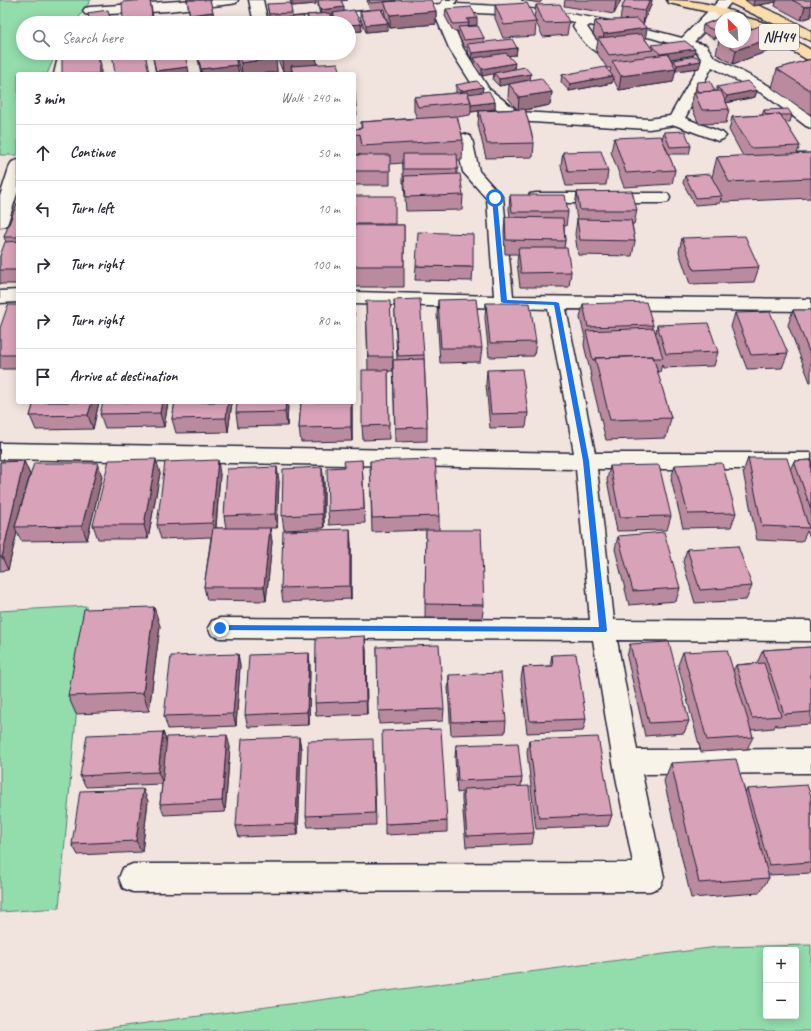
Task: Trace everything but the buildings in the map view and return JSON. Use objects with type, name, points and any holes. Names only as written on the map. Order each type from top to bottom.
[{"type":"highway","name":"NH44","points":[[674,0],[722,5],[731,12]]},
{"type":"highway","name":"NH44","points":[[735,0],[782,21],[811,37]]},
{"type":"highway","name":"NH44","points":[[751,22],[760,26],[811,56]]},
{"type":"street","points":[[89,10],[231,0]]},
{"type":"street","points":[[256,0],[259,16]]},
{"type":"street","points":[[447,4],[442,15],[456,48],[484,92],[515,116],[649,124],[676,120],[718,136]]},
{"type":"street","points":[[340,16],[447,4],[550,14],[588,20],[686,42],[701,48],[709,60],[770,92],[811,123]]},
{"type":"street","points":[[686,42],[722,5]]},
{"type":"street","points":[[588,20],[580,26],[591,43],[601,50],[651,45],[649,41],[655,35]]},
{"type":"street","points":[[61,72],[64,60]]},
{"type":"street","points":[[676,120],[709,60]]},
{"type":"street","points":[[464,139],[471,172],[508,198],[662,198]]},
{"type":"street","points":[[0,222],[16,171]]},
{"type":"street","points":[[504,302],[508,198]]},
{"type":"street","points":[[0,297],[16,296]]},
{"type":"street","points":[[356,298],[556,303],[811,305]]},
{"type":"street","points":[[132,878],[650,877],[626,762],[603,630],[586,461],[556,303]]},
{"type":"street","points":[[0,451],[586,461],[811,461]]},
{"type":"street","points":[[220,628],[811,631]]},
{"type":"street","points":[[626,762],[811,760]]},
{"type":"green space","points":[[0,0],[91,0],[80,16],[16,16],[16,60],[53,60],[48,72],[16,72],[16,155],[0,155]]},
{"type":"green space","points":[[86,606],[59,908],[0,912],[0,611]]},
{"type":"green space","points":[[811,945],[811,1031],[87,1031],[717,947]]},
{"type":"route","points":[[220,628],[603,630],[586,461],[556,303],[504,302],[495,198]]}]
